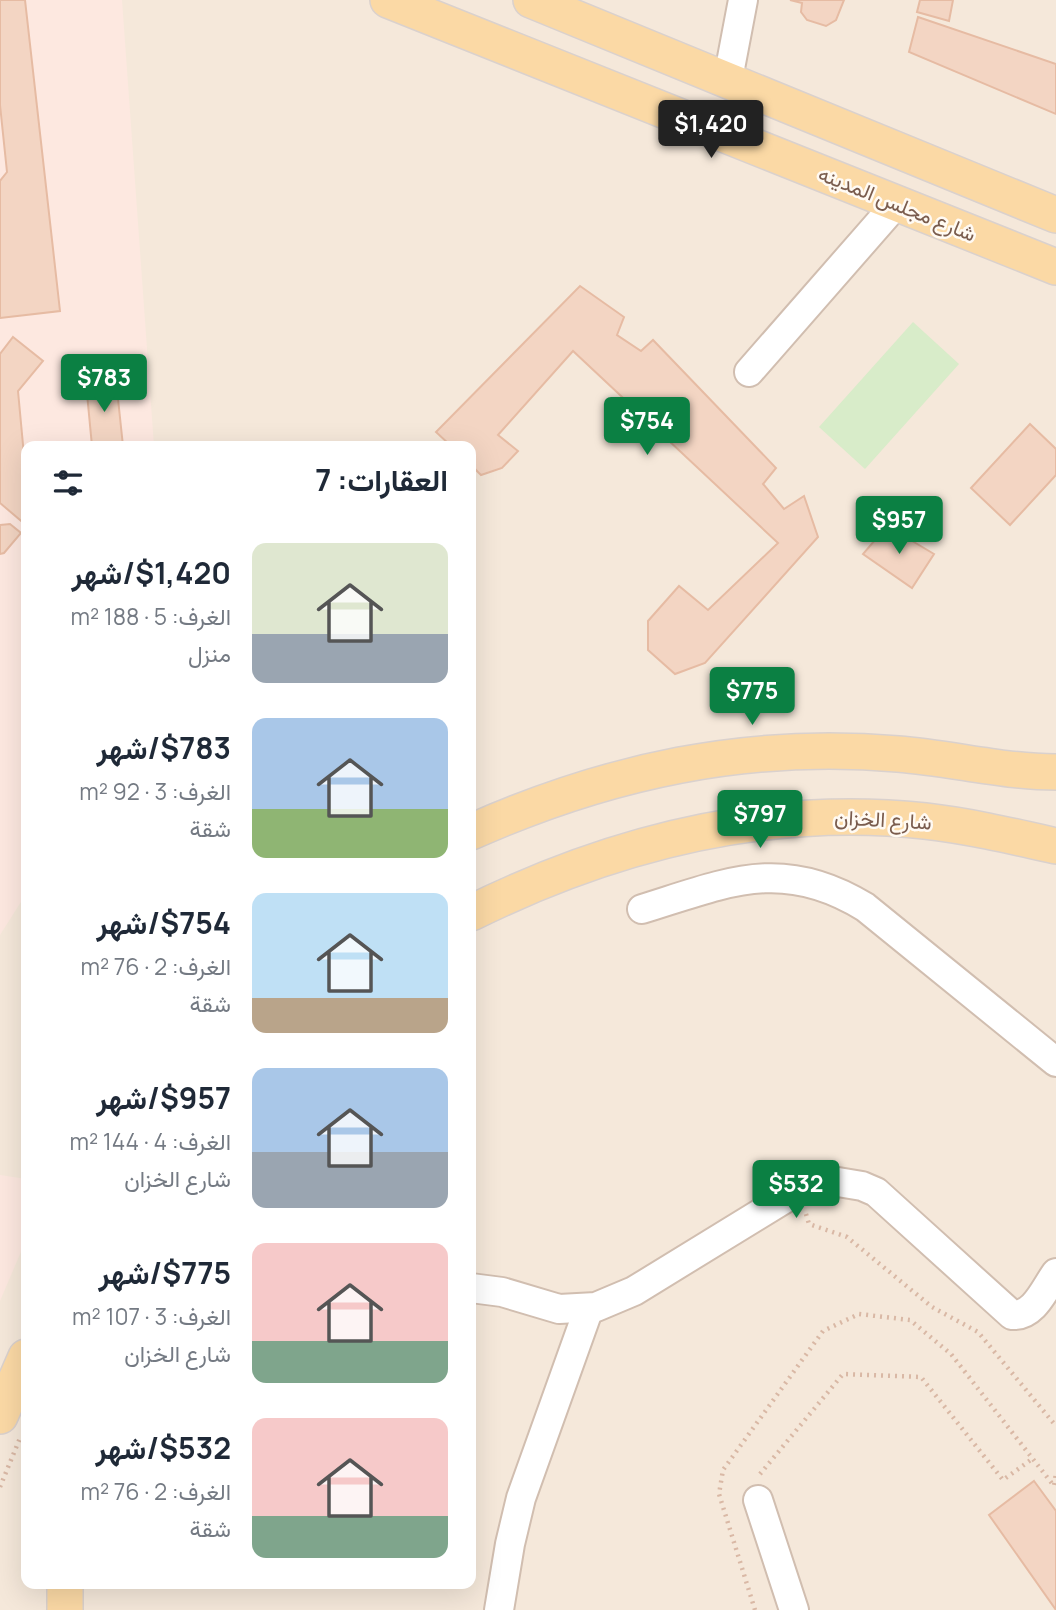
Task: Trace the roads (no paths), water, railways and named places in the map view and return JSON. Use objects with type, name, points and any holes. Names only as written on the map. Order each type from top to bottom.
[{"type":"main road","name":"شارع مجلس المدينه","points":[[388,0],[1056,267]]},
{"type":"main road","points":[[531,0],[1056,215]]},
{"type":"main road","points":[[476,830],[551,799],[635,773],[739,756],[792,752],[884,753],[1056,772]]},
{"type":"main road","name":"شارع الخزان","points":[[476,911],[558,873],[606,857],[673,837],[753,822],[880,817],[971,828],[1056,846]]},
{"type":"main road","points":[[10,1426],[21,1379]]},
{"type":"main road","points":[[65,1589],[65,1610]]},
{"type":"street","points":[[728,79],[743,0]]},
{"type":"street","points":[[749,372],[896,204]]},
{"type":"street","points":[[642,909],[743,878],[790,878],[831,889],[865,907],[1056,1062]]},
{"type":"street","points":[[476,1289],[502,1292],[559,1309],[589,1308],[616,1301],[797,1191],[832,1181],[862,1186],[876,1192],[1012,1315],[1020,1315],[1030,1310],[1056,1273]]},
{"type":"street","points":[[499,1610],[521,1499],[589,1308]]},
{"type":"street","points":[[758,1500],[794,1610]]}]
